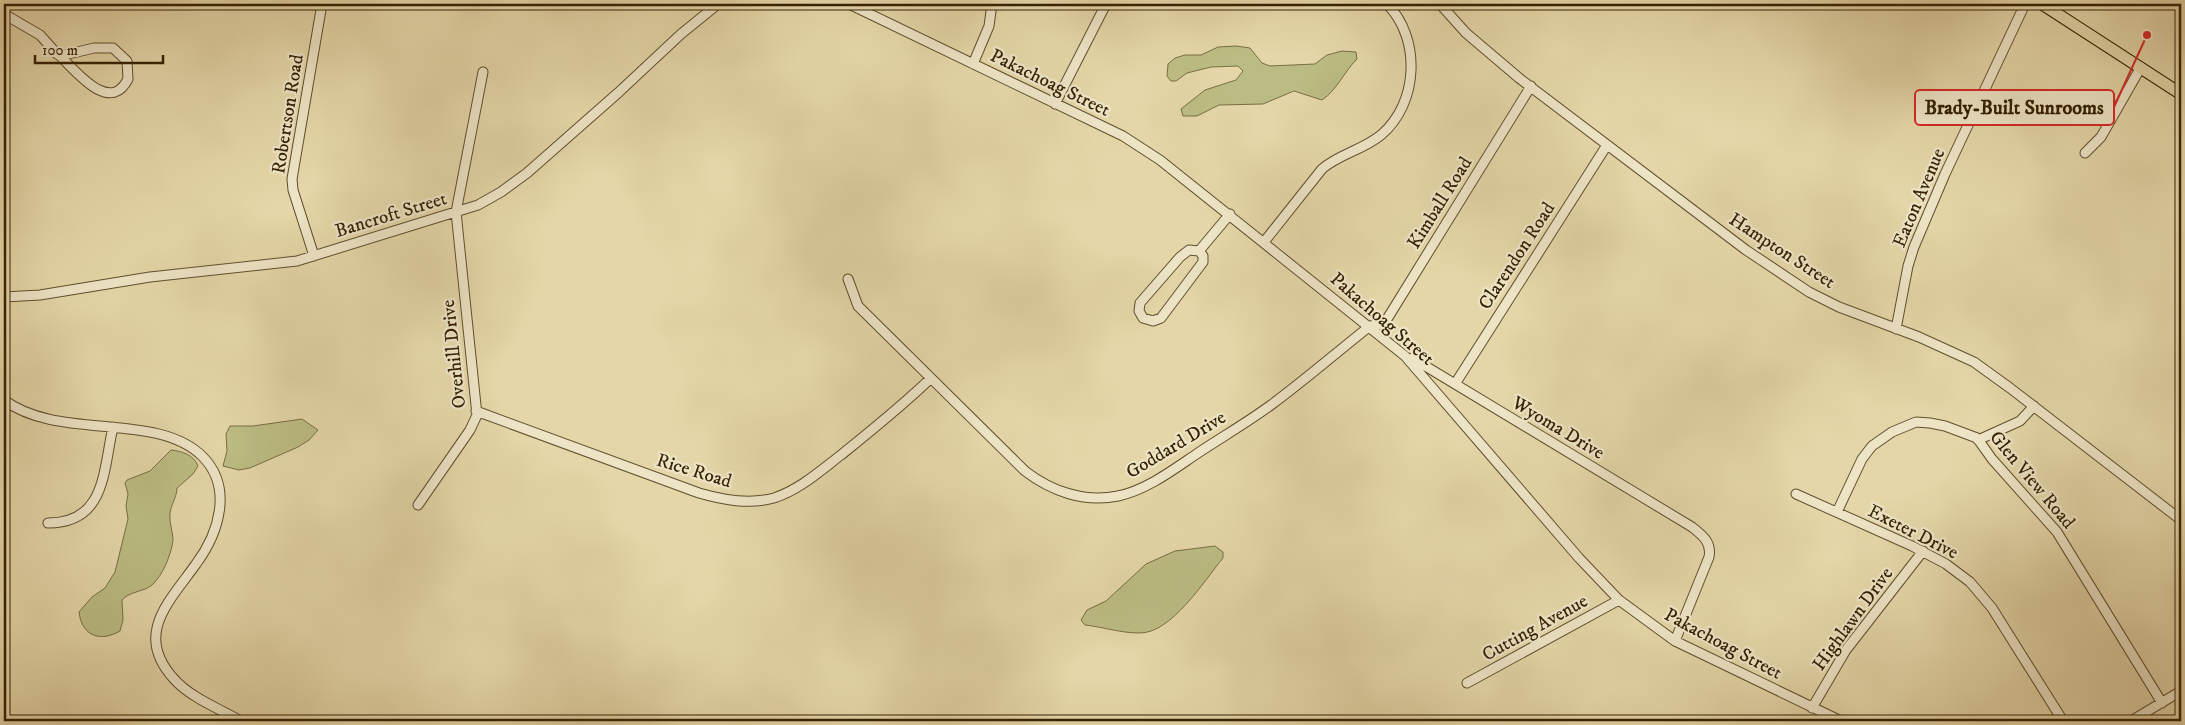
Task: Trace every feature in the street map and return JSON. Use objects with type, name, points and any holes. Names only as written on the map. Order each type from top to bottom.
[{"type":"main road","points":[[2042,4],[2181,94]]},
{"type":"street","name":"Robertson Road","points":[[314,256],[292,180],[322,4]]},
{"type":"street","name":"Bancroft Street","points":[[4,297],[40,295],[150,277],[290,262],[314,256],[387,231],[456,212],[488,200],[527,173],[619,92],[680,34],[718,4]]},
{"type":"street","name":"Pakachoag Street","points":[[848,4],[1123,136],[1149,152],[1400,350],[1424,375],[1579,558],[1619,600],[1675,642],[1841,721]]},
{"type":"street","points":[[974,64],[989,26],[992,4]]},
{"type":"street","points":[[1055,104],[1106,4]]},
{"type":"street","points":[[1264,242],[1322,169],[1335,160],[1376,139],[1389,127],[1401,108],[1410,81],[1411,57],[1403,26],[1386,4]]},
{"type":"street","name":"Hampton Street","points":[[1440,4],[1466,32],[1531,86],[1746,250],[1809,292],[1839,307],[1957,353],[1974,362],[2181,520]]},
{"type":"street","name":"Eaton Avenue","points":[[1896,329],[1908,266],[1914,247],[1945,174],[2025,4]]},
{"type":"street","points":[[4,14],[40,35],[60,56],[102,92],[119,90],[128,78],[127,61],[113,48],[94,48],[60,56]]},
{"type":"street","points":[[2085,153],[2101,137],[2141,67]]},
{"type":"street","name":"Overhill Drive","points":[[418,505],[473,426],[476,412],[456,212],[483,72]]},
{"type":"street","name":"Kimball Road","points":[[1370,326],[1384,324],[1531,86]]},
{"type":"street","name":"Clarendon Road","points":[[1455,384],[1608,145]]},
{"type":"street","points":[[1199,251],[1230,214]]},
{"type":"street","points":[[1189,250],[1199,251],[1203,256],[1203,262],[1161,318],[1152,321],[1143,318],[1139,311],[1140,303],[1180,257],[1189,250]]},
{"type":"street","name":"Goddard Drive","points":[[848,279],[858,306],[1033,477],[1050,487],[1069,494],[1108,498],[1128,493],[1156,480],[1247,422],[1271,406],[1370,326]]},
{"type":"street","name":"Wyoma Drive","points":[[1400,350],[1700,533],[1709,544],[1709,556],[1675,642]]},
{"type":"street","name":"Rice Road","points":[[476,412],[699,493],[730,500],[756,501],[774,498],[810,479],[898,410],[931,378]]},
{"type":"street","points":[[4,400],[27,414],[46,420],[113,427],[164,436],[187,444],[209,463],[220,482],[220,502],[209,542],[196,565],[165,605],[159,620],[156,641],[161,660],[176,682],[241,721]]},
{"type":"street","points":[[1978,440],[2020,421],[2034,406]]},
{"type":"street","name":"Glen View Road","points":[[1837,512],[1866,454],[1872,446],[1898,429],[1916,422],[1930,423],[1945,426],[1978,440],[2057,532],[2162,703]]},
{"type":"street","points":[[48,523],[71,521],[80,517],[91,506],[98,491],[113,427]]},
{"type":"street","name":"Exeter Drive","points":[[1796,494],[1923,551],[1946,564],[1980,592],[2063,721]]},
{"type":"street","name":"Highlawn Drive","points":[[1812,708],[1846,650],[1923,551]]},
{"type":"street","name":"Cutting Avenue","points":[[1467,683],[1619,600]]},
{"type":"street","points":[[2131,721],[2181,691]]},
{"type":"green space","points":[[1236,46],[1250,48],[1262,63],[1270,66],[1315,64],[1327,55],[1342,51],[1356,52],[1357,59],[1332,91],[1322,100],[1294,91],[1263,104],[1219,105],[1197,116],[1183,116],[1181,109],[1205,90],[1236,80],[1243,71],[1238,66],[1211,67],[1187,73],[1176,81],[1171,81],[1167,76],[1168,64],[1175,58],[1185,55],[1201,55],[1218,47]]},
{"type":"green space","points":[[302,419],[318,430],[309,440],[298,447],[250,468],[239,470],[223,466],[227,451],[226,434],[230,426],[253,426]]},
{"type":"green space","points":[[171,450],[187,454],[194,459],[198,466],[193,474],[177,488],[170,513],[173,540],[166,564],[160,576],[152,585],[122,600],[123,620],[120,631],[106,636],[94,635],[84,627],[79,612],[92,597],[105,588],[115,572],[128,519],[126,506],[128,494],[125,483],[127,480],[150,471]]},
{"type":"green space","points":[[1215,546],[1223,552],[1223,558],[1197,592],[1175,616],[1163,625],[1151,631],[1132,633],[1085,625],[1081,620],[1087,610],[1106,601],[1146,564],[1175,551]]},
{"type":"railway","points":[[2167,4],[2181,11]]},
{"type":"place","name":"Brady-Built Sunrooms","points":[[2147,35]]}]
